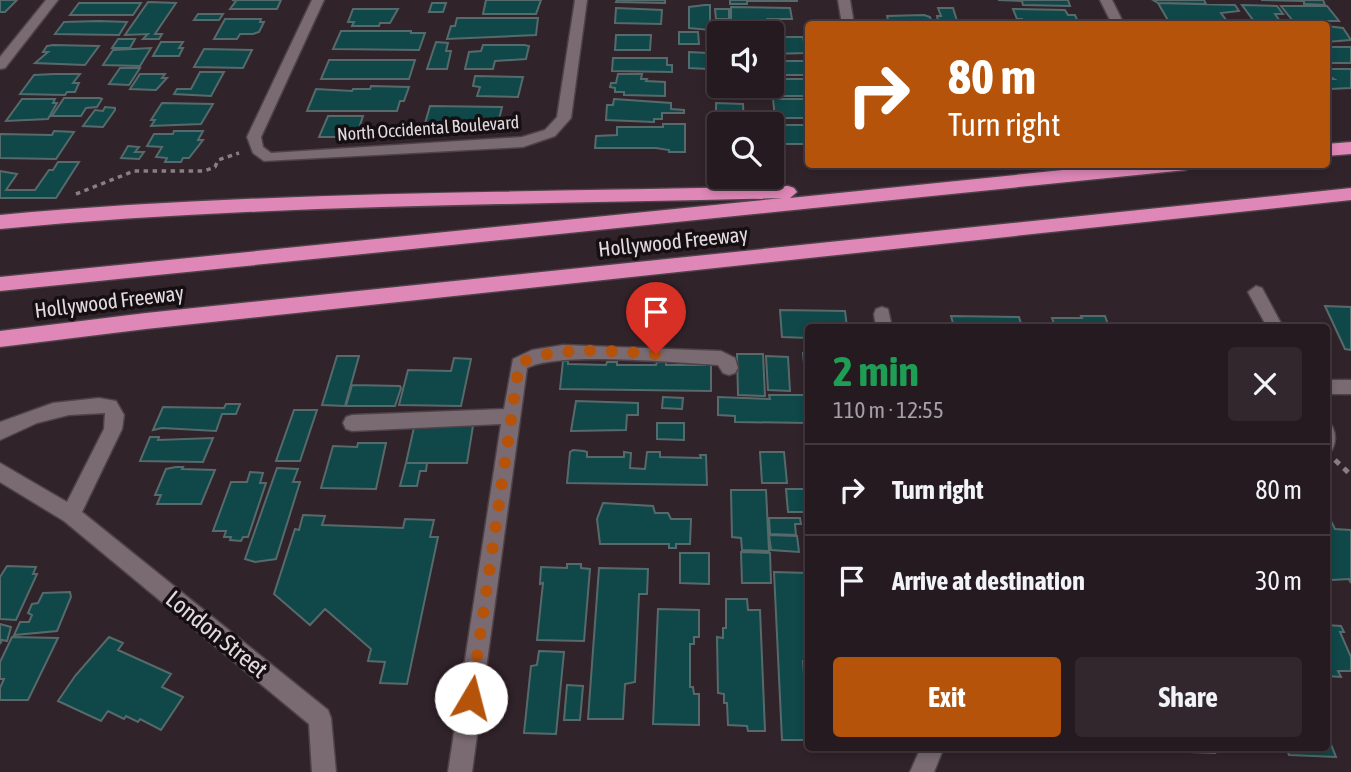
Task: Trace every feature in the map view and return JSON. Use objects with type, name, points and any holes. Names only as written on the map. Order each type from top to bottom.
[{"type":"highway","points":[[1330,150],[1351,148]]},
{"type":"highway","name":"Hollywood Freeway","points":[[0,284],[1147,168]]},
{"type":"highway","points":[[0,222],[140,211],[292,205],[664,194],[931,190]]},
{"type":"highway","name":"Hollywood Freeway","points":[[0,339],[174,318],[1351,194]]},
{"type":"highway","points":[[1245,206],[1351,207]]},
{"type":"street","points":[[0,65],[52,0]]},
{"type":"street","name":"North Occidental Boulevard","points":[[318,0],[254,137],[255,148],[269,158],[523,142],[541,137],[557,128],[564,118],[581,0]]},
{"type":"street","points":[[844,0],[848,21]]},
{"type":"street","points":[[1106,0],[1116,21]]},
{"type":"street","points":[[1256,292],[1273,324]]},
{"type":"street","points":[[460,772],[519,364],[533,356],[563,352],[634,353],[721,358],[729,363],[729,368]]},
{"type":"street","points":[[1330,387],[1351,387]]},
{"type":"street","points":[[0,432],[21,419],[95,403],[110,406],[115,415],[113,429],[71,515]]},
{"type":"street","points":[[352,423],[511,416]]},
{"type":"street","name":"London Street","points":[[0,472],[71,515],[320,718],[324,772]]},
{"type":"street","points":[[922,772],[931,751]]},
{"type":"path","points":[[66,198],[121,174],[134,171],[204,171],[215,167],[218,160],[230,156]]},
{"type":"building","points":[[0,0],[17,0],[5,12],[0,12]]},
{"type":"building","points":[[232,0],[281,0],[277,9],[230,9],[236,1]]},
{"type":"building","points":[[486,0],[541,0],[536,14],[483,14]]},
{"type":"building","points":[[665,0],[665,3],[616,2]]},
{"type":"building","points":[[730,0],[797,1],[747,1],[747,4],[730,4]]},
{"type":"building","points":[[998,0],[1068,0],[1070,6],[1023,5],[1022,1]]},
{"type":"building","points":[[1153,0],[1204,0],[1206,4],[1158,3]]},
{"type":"building","points":[[1261,0],[1323,0],[1325,5],[1304,4],[1304,1]]},
{"type":"building","points":[[148,2],[176,3],[155,34],[162,34],[159,39],[143,39],[148,34],[125,35]]},
{"type":"building","points":[[79,3],[141,3],[133,15],[70,15]]},
{"type":"building","points":[[432,3],[446,3],[443,12],[429,12]]},
{"type":"building","points":[[1158,3],[1235,5],[1239,11],[1221,13],[1227,21],[1168,21]]},
{"type":"building","points":[[710,5],[707,30],[689,28],[689,7]]},
{"type":"building","points":[[1242,5],[1277,6],[1283,14],[1275,14],[1280,21],[1254,21]]},
{"type":"building","points":[[1281,6],[1327,6],[1339,21],[1293,21]]},
{"type":"building","points":[[731,7],[790,8],[792,19],[766,21],[731,20]]},
{"type":"building","points":[[616,8],[662,10],[661,24],[615,23]]},
{"type":"building","points":[[938,8],[953,8],[957,21],[938,21],[937,16],[941,16]]},
{"type":"building","points":[[353,9],[398,9],[390,23],[380,23],[379,26],[352,26],[354,22],[348,22]]},
{"type":"building","points":[[715,9],[729,9],[729,19],[716,19]]},
{"type":"building","points":[[1013,9],[1065,10],[1068,15],[1075,15],[1078,21],[1023,21],[1017,19]]},
{"type":"building","points":[[198,14],[223,14],[219,20],[194,20]]},
{"type":"building","points":[[924,15],[930,17],[931,21],[888,21],[887,16]]},
{"type":"building","points":[[457,18],[538,18],[536,35],[447,39]]},
{"type":"building","points":[[225,19],[261,19],[260,22],[264,22],[259,32],[240,34],[237,39],[214,39]]},
{"type":"building","points":[[64,22],[127,22],[119,35],[55,34]]},
{"type":"building","points":[[1330,26],[1343,28],[1351,40],[1330,42]]},
{"type":"building","points":[[341,31],[425,33],[419,50],[333,49]]},
{"type":"building","points":[[679,32],[698,32],[699,44],[679,44]]},
{"type":"building","points":[[616,35],[651,35],[650,50],[615,50]]},
{"type":"building","points":[[784,37],[803,37],[805,53],[784,54]]},
{"type":"building","points":[[118,39],[135,39],[130,48],[112,48]]},
{"type":"building","points":[[161,42],[183,42],[179,48],[183,48],[179,56],[153,56]]},
{"type":"building","points":[[436,42],[448,43],[446,51],[451,51],[447,69],[427,69]]},
{"type":"building","points":[[483,45],[529,46],[526,59],[495,61],[493,69],[465,69],[469,52],[481,51]]},
{"type":"building","points":[[47,46],[99,46],[85,65],[35,63],[48,52],[43,52]]},
{"type":"building","points":[[1330,47],[1351,47],[1351,63],[1330,63]]},
{"type":"building","points":[[151,48],[140,66],[103,65],[113,50]]},
{"type":"building","points":[[204,49],[252,50],[243,68],[194,67]]},
{"type":"building","points":[[689,52],[707,53],[707,69],[689,68]]},
{"type":"building","points":[[613,58],[667,58],[667,65],[672,65],[672,72],[612,71]]},
{"type":"building","points":[[329,60],[415,60],[409,79],[321,79]]},
{"type":"building","points":[[784,61],[805,61],[805,75],[784,75]]},
{"type":"building","points":[[120,68],[140,68],[129,85],[109,84]]},
{"type":"building","points":[[1330,69],[1351,69],[1351,88],[1330,89],[1330,79],[1334,79],[1330,76]]},
{"type":"building","points":[[200,72],[224,72],[211,96],[174,94],[177,89],[191,89]]},
{"type":"building","points":[[80,74],[73,83],[79,83],[75,92],[67,92],[65,95],[20,94],[34,75]]},
{"type":"building","points":[[140,74],[165,74],[162,78],[167,78],[156,90],[130,89]]},
{"type":"building","points":[[618,74],[642,74],[641,79],[647,79],[646,81],[665,82],[665,96],[624,95],[624,92],[615,92],[615,88],[610,87],[611,83],[616,83]]},
{"type":"building","points":[[475,76],[523,77],[518,97],[477,96],[480,87],[473,86]]},
{"type":"building","points":[[784,79],[805,79],[805,96],[784,96]]},
{"type":"building","points":[[371,86],[409,87],[397,111],[307,111],[316,89],[352,91],[370,89]]},
{"type":"building","points":[[64,98],[102,99],[97,107],[86,108],[81,116],[52,116]]},
{"type":"building","points":[[22,99],[55,99],[53,103],[57,103],[48,119],[6,121]]},
{"type":"building","points":[[614,99],[671,103],[671,109],[684,110],[684,113],[662,113],[662,119],[654,119],[654,122],[606,120],[607,105],[613,105]]},
{"type":"building","points":[[773,99],[805,99],[805,118],[784,118],[784,112],[774,112]]},
{"type":"building","points":[[162,103],[213,104],[201,124],[151,126],[155,120],[151,120]]},
{"type":"building","points":[[716,103],[743,104],[743,112],[716,112]]},
{"type":"building","points":[[430,106],[502,107],[497,128],[424,127]]},
{"type":"building","points":[[105,107],[115,110],[103,127],[83,126],[95,110],[103,111]]},
{"type":"building","points":[[328,116],[363,116],[356,137],[319,137]]},
{"type":"building","points":[[663,124],[685,124],[685,152],[669,152],[656,148],[595,148],[596,136],[617,135],[617,127],[663,127]]},
{"type":"building","points":[[784,125],[805,125],[805,144],[784,144]]},
{"type":"building","points":[[54,131],[74,132],[56,159],[0,158],[0,134],[52,135]]},
{"type":"building","points":[[174,131],[203,131],[198,140],[203,140],[189,158],[183,158],[181,162],[165,162],[167,158],[156,157],[162,147],[147,146],[154,134],[173,134]]},
{"type":"building","points":[[128,146],[139,147],[135,152],[144,152],[139,159],[121,158]]},
{"type":"building","points":[[58,162],[79,162],[56,198],[0,198],[0,171],[17,174],[6,190],[35,190]]},
{"type":"building","points":[[1325,306],[1351,307],[1351,350],[1345,349]]},
{"type":"building","points":[[780,310],[845,311],[847,324],[805,324],[805,338],[782,337]]},
{"type":"building","points":[[951,316],[1019,317],[1021,324],[953,324]]},
{"type":"building","points":[[1081,316],[1105,316],[1108,324],[1054,324],[1052,318],[1082,318]]},
{"type":"building","points":[[737,354],[763,354],[765,396],[738,395]]},
{"type":"building","points":[[337,356],[359,356],[345,406],[322,405]]},
{"type":"building","points":[[766,356],[788,357],[790,391],[768,390]]},
{"type":"building","points":[[454,358],[471,359],[461,406],[399,405],[408,370],[451,371]]},
{"type":"building","points":[[563,361],[568,361],[568,364],[606,365],[607,362],[617,362],[617,365],[656,365],[657,362],[666,362],[666,365],[711,363],[711,391],[560,389]]},
{"type":"building","points":[[352,385],[401,388],[395,406],[346,406]]},
{"type":"building","points":[[769,395],[805,395],[805,423],[735,422],[735,416],[718,415],[718,397],[770,399]]},
{"type":"building","points":[[663,397],[683,398],[682,409],[662,408]]},
{"type":"building","points":[[576,401],[638,403],[638,415],[627,415],[626,430],[571,431]]},
{"type":"building","points":[[226,404],[240,404],[236,414],[222,414],[216,431],[162,428],[153,430],[163,407],[224,408]]},
{"type":"building","points":[[294,410],[317,410],[300,461],[276,461]]},
{"type":"building","points":[[415,423],[473,426],[467,463],[406,463]]},
{"type":"building","points":[[657,423],[684,423],[684,440],[657,439]]},
{"type":"building","points":[[150,437],[159,437],[158,440],[213,438],[203,462],[140,461]]},
{"type":"building","points":[[358,443],[386,443],[376,489],[321,488],[333,446],[357,447]]},
{"type":"building","points":[[570,452],[587,452],[587,457],[624,457],[624,452],[631,453],[630,468],[645,469],[647,452],[660,452],[660,457],[701,458],[700,455],[706,455],[707,485],[567,483]]},
{"type":"building","points":[[760,452],[784,452],[787,483],[762,483]]},
{"type":"building","points":[[406,463],[427,463],[426,471],[420,471],[417,486],[400,486]]},
{"type":"building","points":[[176,467],[215,470],[201,504],[157,504],[161,495],[155,495],[166,469]]},
{"type":"building","points":[[277,468],[298,469],[293,482],[300,482],[276,559],[255,562],[245,559]]},
{"type":"building","points":[[250,472],[263,473],[260,483],[266,483],[248,537],[243,537],[241,541],[230,540],[231,537],[224,537],[226,531],[213,531],[231,482],[247,482]]},
{"type":"building","points":[[786,489],[805,489],[805,512],[788,512]]},
{"type":"building","points":[[731,490],[766,490],[769,551],[742,550],[741,538],[732,537]]},
{"type":"building","points":[[603,503],[653,506],[655,513],[668,513],[671,519],[691,519],[690,544],[676,544],[676,548],[669,548],[669,544],[600,544],[597,519]]},
{"type":"building","points":[[303,515],[325,516],[322,525],[403,528],[405,519],[434,520],[430,537],[438,537],[407,684],[380,683],[385,662],[368,661],[371,649],[325,609],[310,625],[274,594],[295,529],[299,530]]},
{"type":"building","points":[[769,518],[800,518],[801,524],[795,524],[796,535],[770,534]]},
{"type":"building","points":[[1330,519],[1335,529],[1351,530],[1351,583],[1349,579],[1332,580]]},
{"type":"building","points":[[769,535],[797,536],[799,552],[771,550]]},
{"type":"building","points":[[741,552],[770,553],[771,583],[742,583]]},
{"type":"building","points":[[680,553],[709,553],[709,584],[680,583]]},
{"type":"building","points":[[567,564],[581,564],[581,568],[590,569],[584,641],[537,640],[543,583],[540,584],[541,567],[567,568]]},
{"type":"building","points":[[7,566],[36,567],[33,574],[37,574],[16,620],[0,619],[0,577]]},
{"type":"building","points":[[599,568],[648,569],[647,594],[639,594],[635,682],[625,684],[623,719],[588,719]]},
{"type":"building","points":[[774,572],[805,573],[805,740],[782,740]]},
{"type":"building","points":[[70,592],[71,597],[57,631],[14,635],[20,622],[29,622],[32,615],[28,613],[32,604],[38,603],[43,593]]},
{"type":"building","points":[[726,599],[747,599],[748,610],[760,610],[765,731],[748,731],[747,726],[728,725],[727,703],[724,703],[724,694],[718,693],[717,637],[723,638],[723,628],[726,628]]},
{"type":"building","points":[[658,609],[699,610],[699,637],[694,637],[694,644],[690,644],[690,687],[693,687],[694,694],[699,694],[699,725],[653,724]]},
{"type":"building","points":[[0,624],[11,627],[7,641],[2,640],[0,644]]},
{"type":"building","points":[[1330,625],[1341,626],[1344,632],[1340,632],[1351,657],[1351,671],[1338,671],[1341,677],[1330,676]]},
{"type":"building","points":[[12,637],[58,638],[28,700],[0,700],[0,688],[4,679],[0,679],[0,662]]},
{"type":"building","points":[[109,637],[123,643],[118,650],[171,674],[162,687],[183,697],[161,730],[140,719],[138,722],[126,716],[124,719],[108,711],[101,721],[58,701],[75,676]]},
{"type":"building","points":[[539,651],[564,652],[556,734],[524,733],[531,666],[537,665]]},
{"type":"building","points":[[567,685],[583,686],[580,720],[564,720]]},
{"type":"building","points":[[1330,742],[1336,757],[1289,755],[1288,751],[1330,751]]},
{"type":"building","points":[[1162,751],[1214,751],[1215,753]]},
{"type":"route","points":[[471,698],[519,364],[533,356],[563,352],[656,354]]}]
